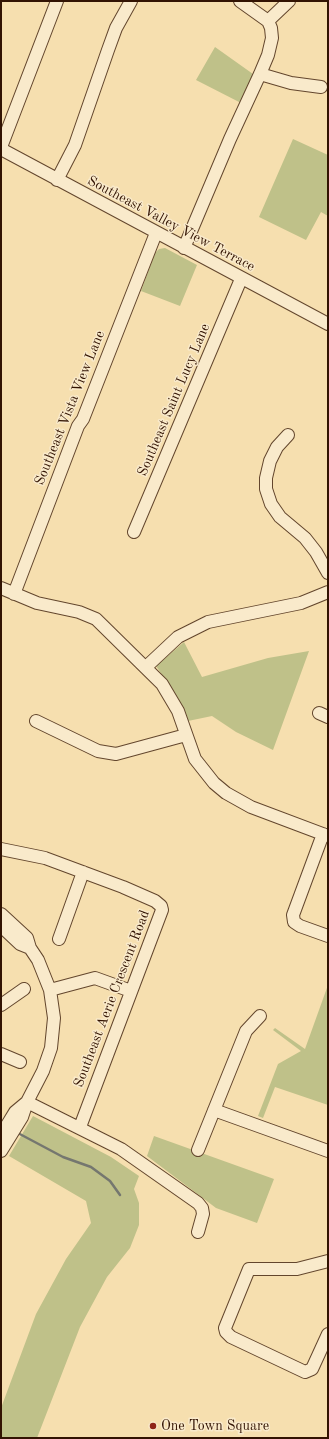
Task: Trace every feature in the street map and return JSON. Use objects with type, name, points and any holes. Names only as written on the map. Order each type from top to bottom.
[{"type":"street","points":[[1,148],[57,1]]},
{"type":"street","points":[[57,180],[75,145],[116,28],[131,1]]},
{"type":"street","points":[[184,248],[230,139],[268,55],[272,38],[271,28],[268,21],[240,1]]},
{"type":"street","points":[[268,21],[289,1]]},
{"type":"street","points":[[260,74],[291,83],[321,87]]},
{"type":"street","name":"Southeast Valley View Terrace","points":[[1,148],[57,180],[328,324]]},
{"type":"street","name":"Southeast Vista View Lane","points":[[14,594],[78,426],[83,419],[156,233]]},
{"type":"street","name":"Southeast Saint Lucy Lane","points":[[134,532],[241,279]]},
{"type":"street","points":[[288,435],[277,447],[270,461],[266,478],[266,489],[271,504],[280,517],[305,538],[316,552],[328,573]]},
{"type":"street","points":[[1,588],[37,603],[88,615],[108,629],[162,684],[171,697],[196,759],[203,770],[226,793],[251,807],[326,835],[294,915],[294,922],[300,926],[328,936]]},
{"type":"street","points":[[146,667],[178,637],[208,622],[301,603],[328,592]]},
{"type":"street","points":[[36,721],[98,750],[116,754],[186,735]]},
{"type":"street","name":"Southeast Aerie Crescent Road","points":[[1,849],[45,858],[141,894],[155,901],[161,906],[162,910],[159,922],[80,1127]]},
{"type":"street","points":[[59,939],[83,872]]},
{"type":"street","points":[[1,914],[27,938],[30,948],[38,960],[50,990],[54,1018],[51,1048],[44,1071],[27,1102],[22,1117],[2,1150]]},
{"type":"street","points":[[3,930],[20,944],[30,948]]},
{"type":"street","points":[[50,990],[95,978],[132,991]]},
{"type":"street","points":[[1,1005],[24,989]]},
{"type":"street","points":[[198,1150],[246,1031],[260,1016]]},
{"type":"street","points":[[1,1054],[20,1062]]},
{"type":"street","points":[[27,1102],[80,1127],[121,1149],[198,1203],[202,1208],[203,1214],[198,1232]]},
{"type":"street","points":[[1,1135],[15,1112],[27,1102]]},
{"type":"street","points":[[214,1110],[328,1150]]},
{"type":"street","points":[[328,1261],[297,1269],[249,1269],[225,1328],[226,1332],[231,1337],[305,1372],[309,1371],[314,1365],[328,1334]]},
{"type":"green space","points":[[215,47],[253,74],[241,103],[196,80]]},
{"type":"green space","points":[[293,139],[328,155],[328,216],[321,212],[306,240],[259,217]]},
{"type":"green space","points":[[165,248],[197,265],[180,306],[141,291],[155,253],[159,249]]},
{"type":"green space","points":[[184,642],[202,677],[268,658],[309,651],[273,750],[236,732],[212,716],[188,721],[178,698],[156,666]]},
{"type":"green space","points":[[328,985],[328,1105],[275,1087],[263,1118],[258,1116],[278,1064],[301,1051],[273,1030],[275,1028],[305,1049]]},
{"type":"green space","points":[[33,1116],[111,1157],[139,1176],[134,1189],[139,1203],[139,1225],[130,1248],[107,1277],[80,1327],[37,1438],[1,1438],[1,1408],[36,1314],[66,1259],[91,1223],[86,1201],[9,1156]]},
{"type":"green space","points":[[154,1136],[274,1179],[257,1223],[216,1208],[147,1156]]},
{"type":"waterway","points":[[16,1132],[63,1157],[91,1167],[110,1181],[120,1195]]},
{"type":"place","name":"One Town Square","points":[[153,1426]]}]
